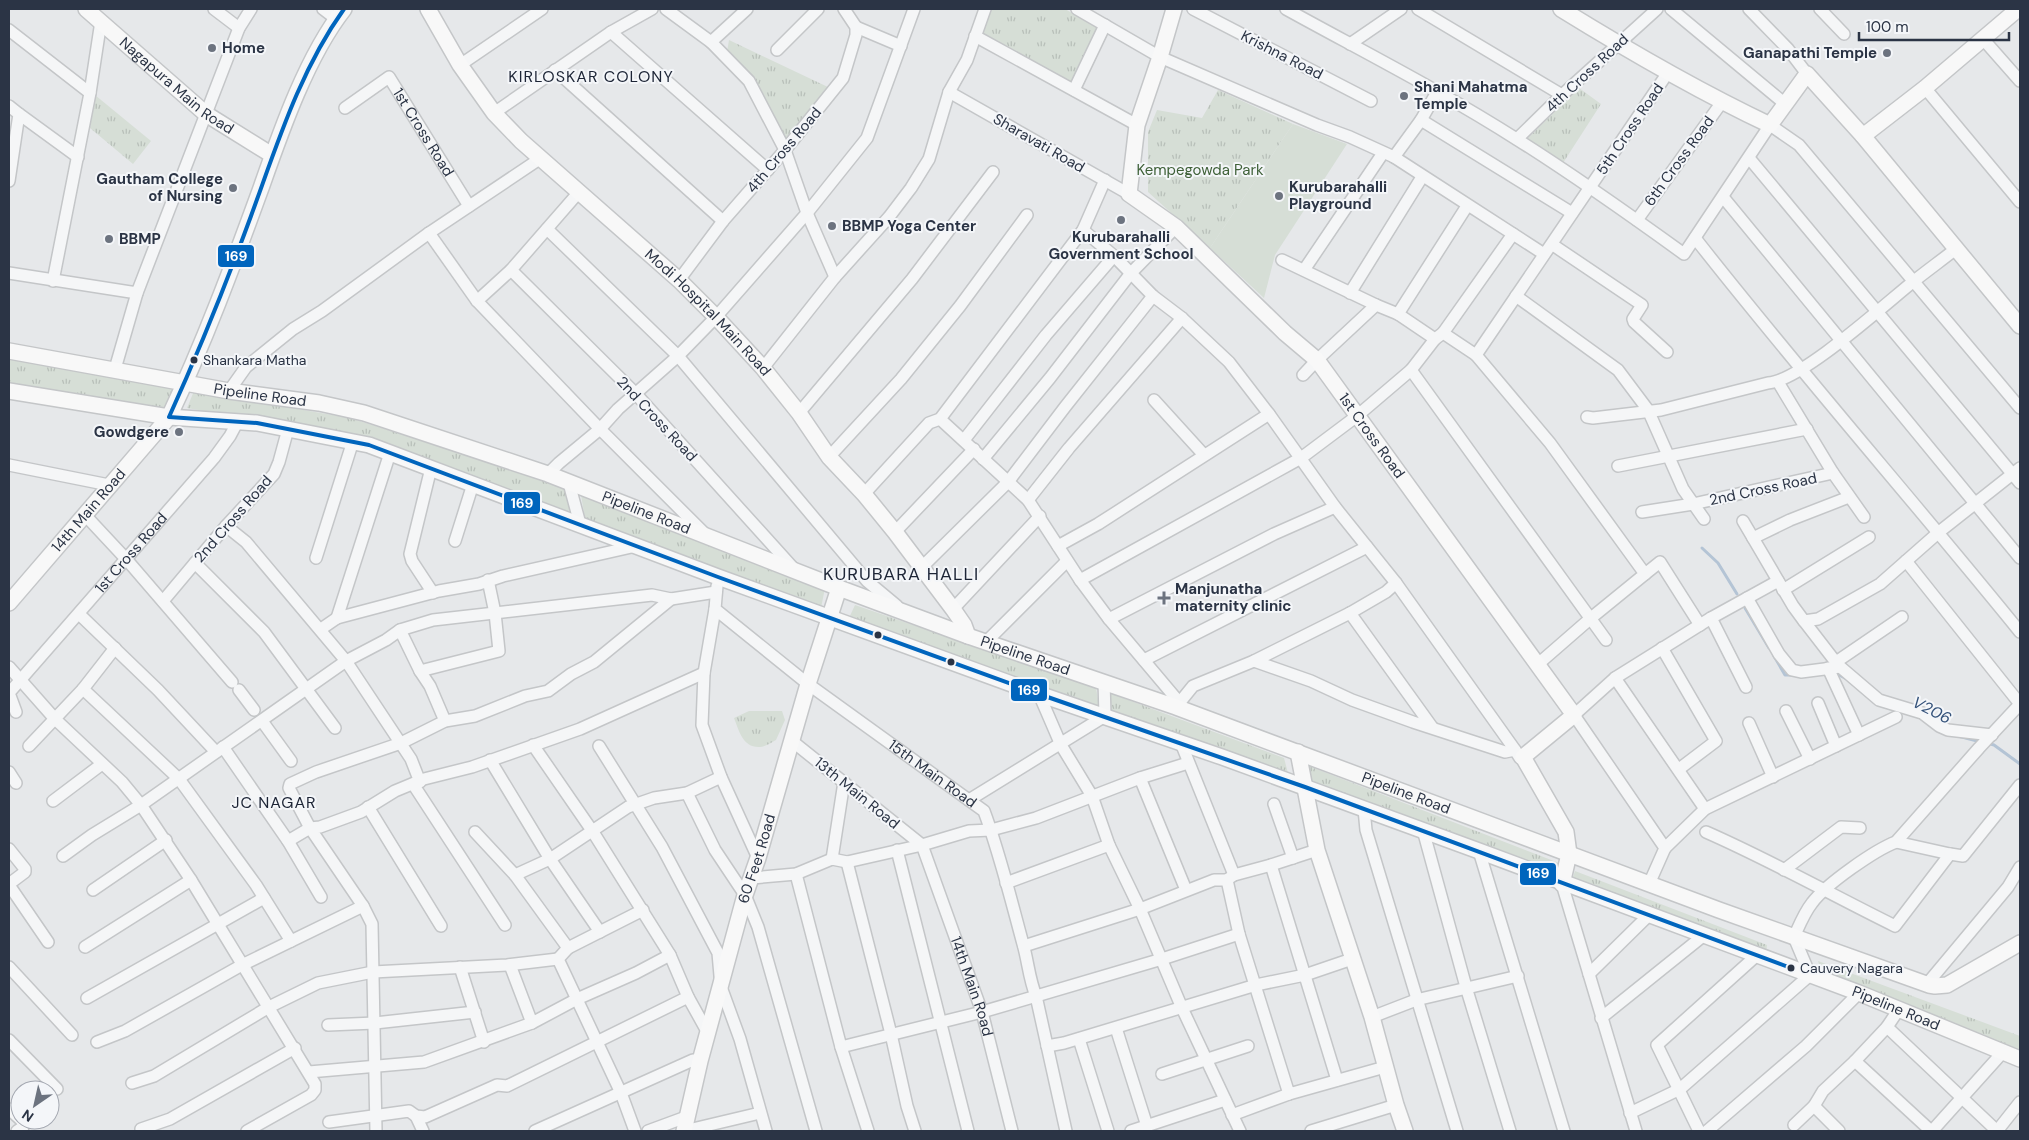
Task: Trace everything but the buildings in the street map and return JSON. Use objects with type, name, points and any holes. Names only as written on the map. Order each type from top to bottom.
[{"type":"main road","name":"Nagapura Main Road","points":[[86,9],[206,114],[272,155]]},
{"type":"main road","points":[[1129,194],[1137,125],[1174,9]]},
{"type":"main road","points":[[1561,9],[1618,44],[1722,102],[1770,125],[1784,103],[1807,74],[1863,136],[2020,326]]},
{"type":"main road","points":[[1863,136],[1925,88],[2018,9]]},
{"type":"main road","name":"Modi Hospital Main Road","points":[[432,11],[460,65],[494,113],[541,158],[679,280],[716,316],[763,368],[799,413],[829,457],[864,494],[895,532],[953,609],[964,625],[968,636]]},
{"type":"main road","name":"14th Main Road","points":[[9,603],[169,417],[185,383],[230,270],[272,155],[313,58],[340,14]]},
{"type":"main road","name":"1st Cross Road","points":[[1129,194],[1176,227],[1285,333],[1317,360],[1574,715]]},
{"type":"main road","name":"Pipeline Road","points":[[9,351],[185,383],[319,403],[364,413],[548,474],[708,538],[968,636],[1178,704],[1298,752],[1648,884],[1927,984],[1935,986],[1947,985],[2020,943]]},
{"type":"main road","name":"Pipeline Road","points":[[9,391],[169,417],[238,421],[288,429],[353,441],[390,453],[636,546],[717,585],[829,618],[1038,694],[1305,787],[1858,993],[2020,1059]]},
{"type":"main road","name":"60 Feet Road","points":[[685,1126],[700,1061],[745,895],[752,878],[808,684],[839,588]]},
{"type":"main road","points":[[1562,884],[1569,854],[1566,832],[1519,754],[1574,715]]},
{"type":"main road","points":[[1298,752],[1318,850],[1372,1017],[1405,1131]]},
{"type":"street","points":[[214,9],[239,28]]},
{"type":"street","points":[[115,369],[137,293],[239,28],[251,9]]},
{"type":"street","points":[[323,9],[340,14]]},
{"type":"street","points":[[460,65],[542,9]]},
{"type":"street","points":[[494,113],[611,32],[652,9]]},
{"type":"street","points":[[666,9],[711,42],[749,82],[786,150],[807,213],[835,277]]},
{"type":"street","points":[[711,42],[747,9]]},
{"type":"street","points":[[777,50],[818,9]]},
{"type":"street","points":[[844,9],[856,27],[901,46]]},
{"type":"street","points":[[548,474],[600,429],[678,356],[716,316],[807,213],[867,138],[914,9]]},
{"type":"street","points":[[763,368],[835,277],[889,216],[916,180],[928,159],[949,92],[967,60],[985,9]]},
{"type":"street","points":[[1077,9],[1160,57],[1389,155],[1544,254]]},
{"type":"street","name":"Krishna Road","points":[[1193,9],[1371,101]]},
{"type":"street","points":[[1287,9],[1437,92],[1517,139],[1592,188],[1684,254],[1770,125],[1799,145],[2020,408]]},
{"type":"street","points":[[1350,44],[1402,9]]},
{"type":"street","points":[[1418,9],[1562,95]]},
{"type":"street","name":"4th Cross Road","points":[[1517,139],[1562,95],[1657,9]]},
{"type":"street","points":[[1671,9],[1784,103]]},
{"type":"street","points":[[1749,9],[1788,50],[1807,74]]},
{"type":"street","points":[[1820,9],[1844,34]]},
{"type":"street","points":[[52,281],[90,94],[101,21]]},
{"type":"street","points":[[1074,90],[1105,25]]},
{"type":"street","name":"4th Cross Road","points":[[679,280],[724,221],[786,150],[843,78],[856,34],[856,27]]},
{"type":"street","points":[[9,30],[90,94]]},
{"type":"street","points":[[611,32],[768,170]]},
{"type":"street","points":[[975,36],[1137,125]]},
{"type":"street","points":[[1983,39],[2020,81]]},
{"type":"street","points":[[554,70],[724,221]]},
{"type":"street","name":"5th Cross Road","points":[[1476,355],[1544,254],[1553,244],[1572,213],[1592,188],[1669,71]]},
{"type":"street","name":"1st Cross Road","points":[[346,108],[389,77],[468,206]]},
{"type":"street","points":[[1925,88],[2020,202]]},
{"type":"street","name":"Sharavati Road","points":[[949,92],[1129,194]]},
{"type":"street","points":[[1304,270],[1389,155],[1421,120],[1437,92]]},
{"type":"street","name":"6th Cross Road","points":[[1637,220],[1722,102]]},
{"type":"street","points":[[9,106],[78,157]]},
{"type":"street","points":[[9,181],[19,114]]},
{"type":"street","points":[[1421,120],[1572,213]]},
{"type":"street","points":[[229,390],[246,367],[293,329],[322,311],[468,206],[541,158]]},
{"type":"street","points":[[1749,158],[1877,312],[2018,475],[1974,504],[1880,584],[1818,619],[1804,621]]},
{"type":"street","points":[[799,413],[912,279],[993,172]]},
{"type":"street","points":[[1350,293],[1422,177]]},
{"type":"street","points":[[864,494],[929,423],[940,419],[1082,230],[1105,180]]},
{"type":"street","points":[[477,301],[512,270],[579,192]]},
{"type":"street","points":[[1723,197],[2020,558]]},
{"type":"street","points":[[1398,314],[1467,206]]},
{"type":"street","points":[[829,457],[901,379],[960,306],[1028,216]]},
{"type":"street","points":[[984,459],[1050,378],[1130,273],[1176,227]]},
{"type":"street","points":[[547,229],[678,356],[867,581],[902,611]]},
{"type":"street","points":[[1082,230],[1114,256],[1153,296],[1182,318],[1229,362],[1269,414],[1335,507],[1396,583],[1519,754]]},
{"type":"street","points":[[429,233],[477,301],[708,538]]},
{"type":"street","points":[[1080,580],[1300,458],[1357,416],[1411,370],[1439,336],[1514,234]]},
{"type":"street","points":[[1695,238],[2020,632]]},
{"type":"street","points":[[1553,244],[1642,305],[1633,319],[1634,322],[1667,352]]},
{"type":"street","points":[[1587,417],[1593,418],[1660,410],[1778,382],[1802,369],[1840,341],[1957,248]]},
{"type":"street","points":[[964,440],[1046,335],[1114,256]]},
{"type":"street","points":[[1282,260],[1398,314],[1476,355],[1550,443],[1645,574]]},
{"type":"street","name":"2nd Cross Road","points":[[512,270],[636,394],[798,572]]},
{"type":"street","points":[[9,273],[137,293]]},
{"type":"street","points":[[922,568],[1008,482],[1153,296]]},
{"type":"street","points":[[1516,296],[1618,370],[1648,410],[1684,489],[1704,519]]},
{"type":"street","points":[[1303,376],[1317,360],[1376,305]]},
{"type":"street","points":[[1028,500],[1069,448],[1182,318]]},
{"type":"street","points":[[1411,370],[1606,640]]},
{"type":"street","points":[[1778,382],[1833,473],[1864,517]]},
{"type":"street","points":[[1154,400],[1204,455]]},
{"type":"street","points":[[1058,546],[1098,524],[1269,414]]},
{"type":"street","points":[[940,419],[1028,500],[1080,580],[1178,704],[1193,686],[1254,661],[1350,613],[1386,592],[1396,583]]},
{"type":"street","name":"1st Cross Road","points":[[19,680],[127,560],[222,449],[238,421]]},
{"type":"street","name":"2nd Cross Road","points":[[163,601],[275,471],[288,429]]},
{"type":"street","points":[[1618,466],[1807,429]]},
{"type":"street","points":[[316,558],[353,441]]},
{"type":"street","points":[[895,532],[974,449]]},
{"type":"street","points":[[337,618],[390,453]]},
{"type":"street","points":[[10,467],[109,485]]},
{"type":"street","points":[[431,468],[410,554],[412,561],[433,593]]},
{"type":"street","name":"2nd Cross Road","points":[[1642,512],[1693,504],[1833,473]]},
{"type":"street","points":[[569,483],[580,524]]},
{"type":"street","points":[[455,540],[473,484]]},
{"type":"street","points":[[1753,538],[1790,520],[1849,497]]},
{"type":"street","points":[[1109,619],[1274,534],[1335,507]]},
{"type":"street","points":[[85,515],[163,601],[236,686],[254,710]]},
{"type":"street","points":[[953,609],[1040,516]]},
{"type":"street","points":[[1743,521],[1781,585],[1835,666],[1859,735]]},
{"type":"street","points":[[226,526],[246,542],[346,661],[411,759],[416,783],[506,925]]},
{"type":"street","points":[[1665,848],[1574,715],[1615,678],[1711,618],[1747,598],[1781,585],[1869,537]]},
{"type":"street","points":[[321,630],[337,618],[503,576],[636,546]]},
{"type":"street","points":[[1144,660],[1367,547]]},
{"type":"street","points":[[986,642],[1067,561]]},
{"type":"street","points":[[1630,1113],[1680,1089],[1810,975],[1794,937],[1811,904],[1822,891],[1886,846],[1896,842],[2020,704],[1906,561]]},
{"type":"street","points":[[195,562],[264,632],[335,728]]},
{"type":"street","points":[[1537,666],[1591,618],[1660,562],[1700,626]]},
{"type":"street","points":[[420,671],[499,651],[495,613],[488,580]]},
{"type":"street","points":[[376,1131],[372,924],[363,906],[310,828],[289,788],[290,784],[316,772],[401,743],[444,721],[475,716],[525,696],[548,691],[571,674],[594,662],[671,599],[717,585],[704,673],[702,726],[720,777],[758,858]]},
{"type":"street","points":[[63,856],[99,830],[179,779],[346,661],[400,630],[433,620],[652,595],[671,599]]},
{"type":"street","points":[[1747,598],[1779,654],[1792,670],[1801,672],[1835,666],[1902,617]]},
{"type":"street","name":"15th Main Road","points":[[715,608],[808,684],[984,811],[992,830],[1024,946],[1031,984],[1036,996],[1048,1046],[1066,1131]]},
{"type":"street","points":[[1350,613],[1432,728]]},
{"type":"street","points":[[79,614],[219,749],[288,841],[321,897]]},
{"type":"street","points":[[1711,618],[1746,687]]},
{"type":"street","points":[[400,630],[420,671],[430,686],[444,721]]},
{"type":"street","points":[[29,746],[83,689],[115,648]]},
{"type":"street","points":[[1662,648],[1716,741],[1679,769]]},
{"type":"street","points":[[1254,661],[1311,681],[1361,703],[1432,728],[1505,752],[1519,754]]},
{"type":"street","points":[[1835,666],[1879,700],[1922,713],[1939,726],[1948,730],[1986,740]]},
{"type":"street","points":[[9,667],[55,719],[141,805],[166,840],[309,1072],[315,1084],[315,1090],[311,1094],[260,1128],[247,1131]]},
{"type":"street","points":[[288,841],[310,828],[320,827],[368,807],[395,791],[580,729],[704,673]]},
{"type":"street","points":[[1615,678],[1705,809]]},
{"type":"street","points":[[16,712],[9,693],[19,680]]},
{"type":"street","points":[[969,800],[1061,745],[1105,716],[1104,681]]},
{"type":"street","points":[[83,689],[179,779],[264,898],[291,941]]},
{"type":"street","points":[[1038,694],[1061,745],[1092,796],[1109,845],[1140,909],[1182,1008],[1240,1131]]},
{"type":"street","points":[[1818,703],[1836,746]]},
{"type":"street","points":[[1786,711],[1810,759]]},
{"type":"street","points":[[1648,884],[1665,848],[1705,809],[1896,717]]},
{"type":"street","points":[[262,721],[291,762]]},
{"type":"street","points":[[1749,722],[1773,777]]},
{"type":"street","name":"13th Main Road","points":[[792,741],[922,844]]},
{"type":"street","points":[[1181,743],[1230,877],[1239,934],[1289,1094]]},
{"type":"street","points":[[533,745],[593,832],[643,910],[670,955],[688,997],[708,1033]]},
{"type":"street","points":[[599,746],[662,847],[718,953],[721,988],[740,1039],[766,1131]]},
{"type":"street","points":[[490,760],[550,859],[600,932]]},
{"type":"street","points":[[752,878],[781,877],[796,874],[832,859],[847,862],[969,831],[992,830],[1036,818],[1140,778],[1188,763]]},
{"type":"street","points":[[53,801],[102,764]]},
{"type":"street","points":[[9,772],[16,783]]},
{"type":"street","points":[[515,875],[550,859],[628,807],[654,798],[688,793],[720,777]]},
{"type":"street","points":[[1140,778],[1186,890]]},
{"type":"street","points":[[832,859],[844,782]]},
{"type":"street","points":[[1896,842],[1963,856],[2020,785]]},
{"type":"street","points":[[688,793],[715,850],[745,895],[758,927],[816,1131]]},
{"type":"street","points":[[1274,804],[1293,858]]},
{"type":"street","points":[[368,807],[441,926]]},
{"type":"street","points":[[1364,809],[1366,830],[1457,1131]]},
{"type":"street","points":[[1784,870],[1840,827],[1860,828]]},
{"type":"street","points":[[1423,830],[1466,987],[1510,1131]]},
{"type":"street","points":[[475,832],[515,875],[568,948]]},
{"type":"street","points":[[1706,832],[1746,850],[1822,891],[1895,926],[1950,854]]},
{"type":"street","points":[[92,890],[166,840]]},
{"type":"street","name":"14th Main Road","points":[[922,844],[982,1012],[1012,1131]]},
{"type":"street","points":[[1006,883],[1109,845]]},
{"type":"street","points":[[9,849],[25,868],[25,872],[9,885],[48,942]]},
{"type":"street","points":[[897,850],[968,1131]]},
{"type":"street","points":[[1024,946],[1140,909],[1214,880],[1230,877],[1318,850]]},
{"type":"street","points":[[1479,851],[1564,1131]]},
{"type":"street","points":[[847,862],[891,1034],[907,1106],[915,1131]]},
{"type":"street","points":[[1271,865],[1337,1080]]},
{"type":"street","points":[[1927,984],[2008,887],[2020,867]]},
{"type":"street","points":[[796,874],[841,1047],[868,1131]]},
{"type":"street","points":[[85,947],[191,880]]},
{"type":"street","points":[[1562,884],[1636,1131]]},
{"type":"street","points":[[87,998],[264,898]]},
{"type":"street","points":[[97,1042],[125,1031],[242,965],[363,906]]},
{"type":"street","points":[[132,1083],[154,1076],[269,1007],[312,984],[373,972],[510,965],[558,959],[568,948],[643,910]]},
{"type":"street","points":[[1589,974],[1649,915]]},
{"type":"street","points":[[841,1047],[982,1012],[1162,959],[1239,934]]},
{"type":"street","points":[[1601,1018],[1703,936]]},
{"type":"street","points":[[309,1072],[424,1062],[532,1024],[577,999],[636,973],[670,955]]},
{"type":"street","points":[[1699,1131],[1658,1045],[1756,956]]},
{"type":"street","points":[[558,959],[621,1093],[635,1131]]},
{"type":"street","points":[[1048,1046],[1079,1039],[1256,985],[1305,976],[1352,959]]},
{"type":"street","points":[[510,965],[532,1024]]},
{"type":"street","points":[[9,967],[72,1035]]},
{"type":"street","points":[[460,967],[484,1042]]},
{"type":"street","points":[[1372,1017],[1416,1000],[1518,976]]},
{"type":"street","points":[[1707,1131],[1806,1046],[1858,993]]},
{"type":"street","points":[[329,1122],[409,1111],[416,1116],[425,1117],[498,1085],[507,1086],[688,997]]},
{"type":"street","points":[[1794,1125],[1814,1106],[1823,1091],[1887,1027],[1899,1009]]},
{"type":"street","points":[[328,1025],[375,1023],[475,1012]]},
{"type":"street","points":[[1887,1027],[1996,1131],[2020,1102]]},
{"type":"street","points":[[1116,1028],[1147,1126]]},
{"type":"street","points":[[1079,1039],[1108,1131]]},
{"type":"street","points":[[9,1040],[48,1080]]},
{"type":"street","points":[[1162,1074],[1248,1046]]},
{"type":"street","points":[[141,1130],[170,1119],[295,1048]]},
{"type":"street","points":[[1855,1061],[1931,1131],[2003,1052]]},
{"type":"street","points":[[535,1131],[693,1060],[700,1061]]},
{"type":"street","points":[[1232,1115],[1289,1094],[1385,1067]]},
{"type":"street","points":[[1131,1131],[1225,1100]]},
{"type":"street","points":[[1311,1131],[1396,1105]]},
{"type":"street","points":[[1814,1106],[1839,1131]]},
{"type":"street","points":[[648,1131],[760,1113]]},
{"type":"street","points":[[416,1116],[423,1131]]},
{"type":"green space","points":[[988,9],[1065,9],[1102,30],[1074,86],[978,34]]},
{"type":"green space","points":[[729,40],[830,88],[785,142],[727,52]]},
{"type":"green space","points":[[1579,88],[1601,104],[1563,163],[1527,139]]},
{"type":"green space","name":"Kempegowda Park","points":[[1218,90],[1293,124],[1210,248],[1148,192],[1148,132],[1157,110],[1202,118]]},
{"type":"green space","points":[[95,95],[151,141],[133,164],[90,128]]},
{"type":"green space","name":"Kurubarahalli Playground","points":[[1293,124],[1347,144],[1275,255],[1264,298],[1210,248]]},
{"type":"green space","points":[[9,358],[173,386],[169,413],[9,387]]},
{"type":"green space","points":[[194,391],[350,418],[564,486],[571,514],[365,440],[187,408]]},
{"type":"green space","points":[[581,495],[825,588],[821,608],[585,519]]},
{"type":"green space","points":[[855,605],[1096,688],[1100,712],[849,618]]},
{"type":"green space","points":[[1107,692],[1284,758],[1289,777],[1108,715]]},
{"type":"green space","points":[[749,711],[782,711],[785,720],[776,740],[760,747],[754,747],[742,738],[734,718]]},
{"type":"green space","points":[[1301,763],[1559,863],[1555,876],[1307,782]]},
{"type":"green space","points":[[1575,871],[1767,945],[1766,954],[1572,880]]},
{"type":"green space","points":[[1818,961],[2020,1036],[2020,1050],[1921,1015],[1822,974]]},
{"type":"waterway","name":"V206","points":[[1702,548],[1718,563],[1737,594]]},
{"type":"waterway","name":"V206","points":[[1745,608],[1769,648]]},
{"type":"waterway","name":"V206","points":[[1774,656],[1785,675],[1792,675]]},
{"type":"waterway","name":"V206","points":[[1835,673],[1847,679]]},
{"type":"waterway","name":"V206","points":[[1958,736],[1981,742]]},
{"type":"waterway","name":"V206","points":[[1987,743],[1994,745],[2020,764]]},
{"type":"transit line","name":"169","points":[[344,9],[314,58],[290,110],[222,292],[169,417],[257,423],[369,445],[718,577],[1039,694],[1305,787],[1791,968]]},
{"type":"place","name":"Home","points":[[212,48]]},
{"type":"place","name":"Ganapathi Temple","points":[[1887,53]]},
{"type":"place","name":"Shani Mahatma Temple","points":[[1404,96]]},
{"type":"place","name":"Gautham College of Nursing","points":[[233,188]]},
{"type":"place","name":"Kurubarahalli Playground","points":[[1279,196]]},
{"type":"place","name":"Kurubarahalli Government School","points":[[1121,220]]},
{"type":"place","name":"BBMP Yoga Center","points":[[832,226]]},
{"type":"place","name":"BBMP","points":[[109,239]]},
{"type":"place","name":"Shankara Matha","points":[[194,360]]},
{"type":"place","name":"Gowdgere","points":[[179,432]]},
{"type":"place","name":"Manjunatha maternity clinic","points":[[1164,598]]},
{"type":"place","name":"Cauvery Nagara","points":[[1791,968]]},
{"type":"district","name":"KIRLOSKAR COLONY","points":[[591,76]]},
{"type":"district","name":"KURUBARA HALLI","points":[[901,574]]},
{"type":"district","name":"JC NAGAR","points":[[274,802]]}]
